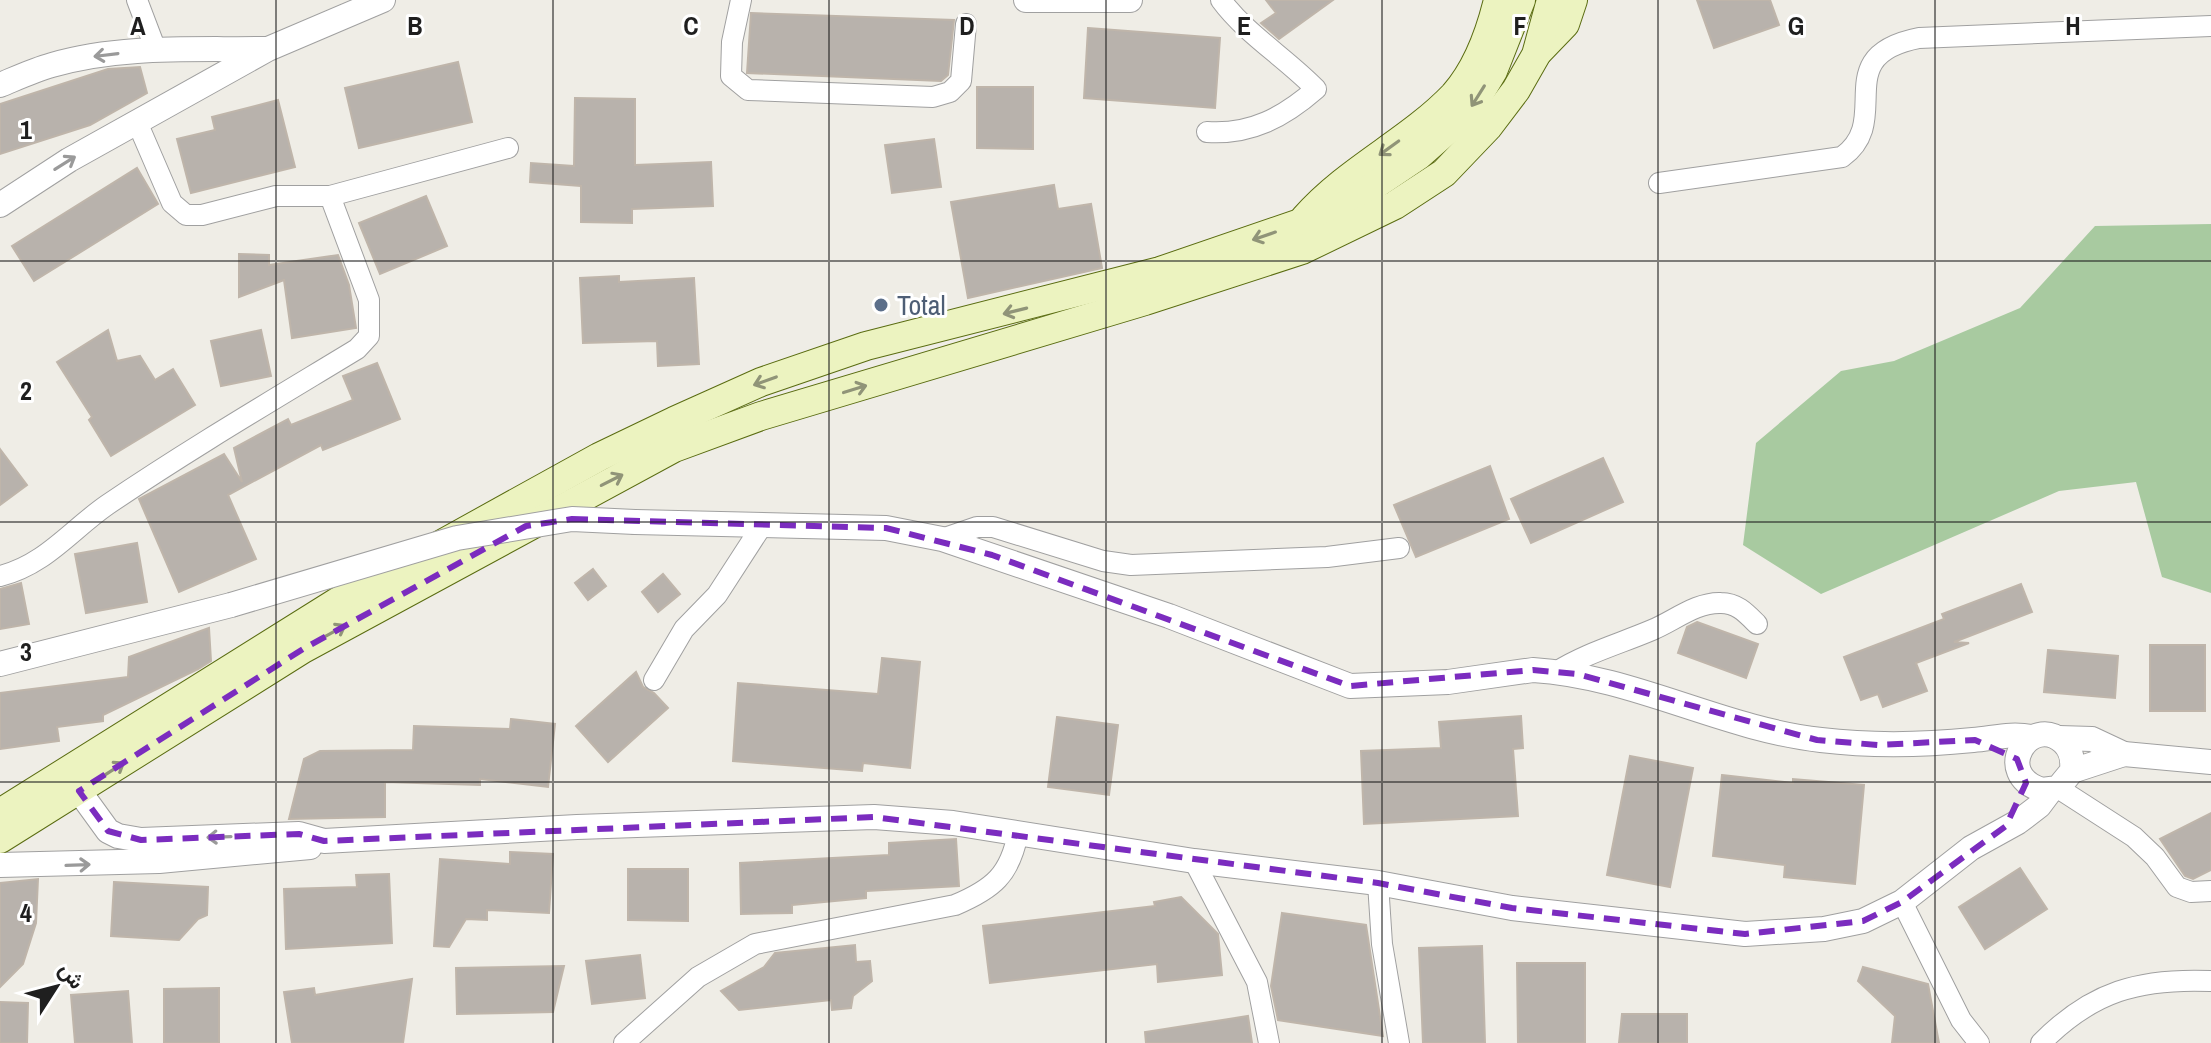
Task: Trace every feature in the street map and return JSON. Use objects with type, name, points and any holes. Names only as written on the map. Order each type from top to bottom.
[{"type":"main road","points":[[1301,223],[1346,178],[1418,126],[1455,93],[1479,58],[1498,0]]},
{"type":"main road","points":[[0,813],[337,602],[599,457],[688,414],[761,382],[866,346],[1160,271],[1338,210],[1418,156],[1469,111],[1493,71],[1521,0]]},
{"type":"main road","points":[[1536,55],[1551,0]]},
{"type":"main road","points":[[0,839],[303,649],[674,448],[761,416],[1145,301],[1302,250],[1395,205],[1444,173],[1488,127],[1516,90],[1536,55],[1565,24],[1573,0]]},
{"type":"street","points":[[137,0],[156,50]]},
{"type":"street","points":[[0,205],[69,160],[268,49],[383,0]]},
{"type":"street","points":[[741,0],[732,42],[731,76],[748,90],[885,97],[942,96],[961,81],[966,24]]},
{"type":"street","points":[[1026,0],[1130,0]]},
{"type":"street","points":[[1207,132],[1230,134],[1286,115],[1316,89],[1289,61],[1230,13],[1221,0]]},
{"type":"street","points":[[1659,183],[1842,157],[1862,136],[1871,65],[1880,51],[1895,43],[1934,37],[2211,26]]},
{"type":"street","points":[[0,85],[52,65],[100,55],[156,50],[268,49]]},
{"type":"street","points":[[185,50],[195,68],[195,92]]},
{"type":"street","points":[[137,122],[172,203],[186,215],[202,215],[276,196],[330,196],[508,148]]},
{"type":"street","points":[[0,576],[26,567],[51,552],[103,508],[357,349],[369,336],[369,300],[330,196]]},
{"type":"street","points":[[0,664],[231,605],[457,538],[572,519],[886,528],[942,539],[1169,616],[1350,686],[1393,687],[1533,670],[1556,672],[1613,681],[1741,721],[1817,740],[1878,745],[1975,740],[2011,733],[2032,737],[2051,735],[2092,739],[2124,754],[2211,762]]},
{"type":"street","points":[[654,680],[684,629],[717,595],[763,524]]},
{"type":"street","points":[[942,539],[977,527],[993,527],[1103,561],[1131,565],[1327,557],[1399,548]]},
{"type":"street","points":[[1556,672],[1579,658],[1702,606],[1729,604],[1741,608],[1757,624]]},
{"type":"street","points":[[2026,783],[2017,768],[2017,759],[2025,742],[2032,737]]},
{"type":"street","points":[[2059,738],[2071,752],[2060,783]]},
{"type":"street","points":[[1975,740],[2017,759]]},
{"type":"street","points":[[79,791],[108,831],[141,840],[299,834],[324,841],[577,827],[874,817],[1018,833],[1194,861],[1378,883],[1512,908],[1745,934],[1824,929],[1863,921],[1902,902],[2006,826],[2027,816],[2060,783],[2124,754]]},
{"type":"street","points":[[2026,783],[2060,783],[2134,837],[2155,857],[2177,887],[2191,892],[2211,891]]},
{"type":"street","points":[[2006,826],[2015,799],[2026,783]]},
{"type":"street","points":[[624,1043],[698,977],[755,944],[955,905],[984,892],[1013,859],[1018,833]]},
{"type":"street","points":[[0,865],[159,861],[304,850],[324,841]]},
{"type":"street","points":[[1194,861],[1257,982],[1269,1043]]},
{"type":"street","points":[[1378,883],[1382,944],[1399,1043]]},
{"type":"street","points":[[1902,902],[1961,1020],[1979,1043]]},
{"type":"street","points":[[2041,1043],[2082,1006],[2112,992],[2149,983],[2211,981]]},
{"type":"highlighted area","points":[[572,519],[886,528],[992,555],[1350,686],[1533,670],[1577,674],[1817,740],[1878,745],[1975,740],[2017,759],[2026,783],[2006,826],[1902,902],[1863,921],[1745,934],[1512,908],[1378,883],[874,817],[324,841],[299,834],[141,840],[108,831],[79,791],[303,649],[526,526]]},
{"type":"green space","points":[[2211,224],[2211,593],[2162,577],[2136,482],[2059,491],[1821,594],[1743,545],[1756,443],[1841,371],[1894,361],[2020,308],[2095,226]]},
{"type":"building","points":[[1266,0],[1333,0],[1279,39],[1261,23],[1276,13]]},
{"type":"building","points":[[1697,0],[1770,0],[1779,25],[1714,48]]},
{"type":"building","points":[[751,13],[954,20],[948,75],[941,81],[747,73]]},
{"type":"building","points":[[1088,28],[1220,38],[1215,108],[1084,98]]},
{"type":"building","points":[[458,62],[472,122],[359,148],[345,88]]},
{"type":"building","points":[[140,67],[147,93],[90,125],[0,154],[0,104],[108,69]]},
{"type":"building","points":[[977,87],[1033,87],[1033,149],[977,148]]},
{"type":"building","points":[[575,98],[635,99],[635,165],[711,162],[713,206],[632,209],[632,223],[581,222],[581,186],[530,182],[531,163],[574,166]]},
{"type":"building","points":[[278,100],[295,167],[191,193],[177,139],[215,130],[212,117]]},
{"type":"building","points":[[934,139],[941,187],[892,193],[885,145]]},
{"type":"building","points":[[137,168],[158,204],[34,281],[12,246]]},
{"type":"building","points":[[1054,185],[1058,209],[1091,204],[1102,268],[968,298],[951,202]]},
{"type":"building","points":[[426,196],[447,246],[380,274],[359,223]]},
{"type":"building","points":[[239,254],[269,255],[269,265],[338,255],[349,285],[356,328],[292,338],[284,280],[239,297]]},
{"type":"building","points":[[619,276],[619,282],[694,278],[699,364],[658,366],[657,341],[583,343],[580,278]]},
{"type":"building","points":[[108,330],[117,361],[140,356],[155,380],[173,369],[195,405],[111,456],[89,420],[92,417],[57,362]]},
{"type":"building","points":[[261,330],[271,376],[221,386],[211,341]]},
{"type":"building","points":[[377,363],[400,419],[323,450],[321,445],[228,495],[256,559],[179,592],[139,499],[224,454],[242,482],[234,448],[288,419],[291,425],[353,400],[343,376]]},
{"type":"building","points":[[0,449],[27,485],[0,505]]},
{"type":"building","points":[[1603,458],[1623,502],[1531,543],[1511,499]]},
{"type":"building","points":[[1490,466],[1509,519],[1416,557],[1394,505]]},
{"type":"building","points":[[137,543],[147,602],[86,613],[75,554]]},
{"type":"building","points":[[593,569],[606,586],[588,600],[575,583]]},
{"type":"building","points":[[663,574],[680,594],[658,612],[642,592]]},
{"type":"building","points":[[21,583],[29,624],[0,629],[0,589]]},
{"type":"building","points":[[2021,584],[2032,612],[1954,642],[1969,643],[1916,663],[1927,691],[1883,707],[1878,694],[1861,700],[1844,657],[1944,619],[1942,614]]},
{"type":"building","points":[[1697,622],[1758,644],[1746,678],[1678,653],[1687,627]]},
{"type":"building","points":[[209,628],[211,661],[198,669],[103,715],[103,721],[57,727],[59,741],[0,749],[0,693],[128,677],[129,657]]},
{"type":"building","points":[[2150,645],[2205,645],[2205,711],[2150,711]]},
{"type":"building","points":[[2048,650],[2118,656],[2115,698],[2044,692]]},
{"type":"building","points":[[882,658],[920,662],[910,768],[863,763],[862,771],[733,761],[738,683],[878,694]]},
{"type":"building","points":[[636,672],[643,687],[654,693],[668,708],[608,762],[576,726]]},
{"type":"building","points":[[1521,716],[1523,748],[1513,749],[1518,816],[1364,824],[1361,751],[1441,748],[1439,722]]},
{"type":"building","points":[[1057,717],[1118,725],[1109,795],[1048,787]]},
{"type":"building","points":[[511,719],[555,724],[548,787],[480,779],[480,785],[385,782],[385,817],[289,819],[304,759],[320,751],[413,750],[414,726],[510,729]]},
{"type":"building","points":[[1630,756],[1693,768],[1670,887],[1607,875]]},
{"type":"building","points":[[1722,775],[1793,783],[1793,779],[1864,785],[1855,884],[1784,877],[1785,865],[1713,856]]},
{"type":"building","points":[[2211,813],[2211,870],[2193,879],[2185,876],[2160,839]]},
{"type":"building","points":[[956,839],[959,886],[866,891],[866,898],[792,905],[792,913],[741,914],[740,863],[889,855],[889,843]]},
{"type":"building","points":[[510,852],[553,854],[549,913],[487,910],[487,920],[466,919],[449,947],[434,946],[440,859],[510,864]]},
{"type":"building","points":[[2020,868],[2047,909],[1985,949],[1959,907]]},
{"type":"building","points":[[628,869],[688,869],[688,921],[628,920]]},
{"type":"building","points":[[389,874],[392,943],[286,949],[284,889],[357,887],[356,875]]},
{"type":"building","points":[[38,879],[36,923],[23,964],[0,987],[0,883]]},
{"type":"building","points":[[114,882],[208,887],[207,915],[198,919],[179,940],[111,936]]},
{"type":"building","points":[[1181,897],[1218,934],[1222,975],[1158,982],[1157,964],[990,983],[983,926],[1155,906],[1154,902]]},
{"type":"building","points":[[1282,913],[1366,925],[1383,1036],[1278,1020],[1271,986]]},
{"type":"building","points":[[855,945],[856,962],[870,961],[872,981],[853,996],[851,1008],[832,1010],[831,1000],[739,1010],[721,991],[764,967],[775,953]]},
{"type":"building","points":[[1482,946],[1485,1043],[1423,1043],[1419,948]]},
{"type":"building","points":[[640,955],[645,998],[592,1004],[586,961]]},
{"type":"building","points":[[1517,963],[1585,963],[1585,1043],[1518,1043]]},
{"type":"building","points":[[564,966],[553,1012],[457,1014],[456,968]]},
{"type":"building","points":[[1863,967],[1928,984],[1939,1043],[1892,1043],[1895,1016],[1858,981]]},
{"type":"building","points":[[412,979],[403,1043],[292,1043],[284,992],[314,988],[315,995]]},
{"type":"building","points":[[219,988],[219,1043],[164,1043],[164,989]]},
{"type":"building","points":[[128,991],[132,1043],[75,1043],[71,995]]},
{"type":"building","points":[[0,1002],[28,1003],[27,1043],[0,1043]]},
{"type":"building","points":[[1622,1014],[1687,1014],[1687,1043],[1619,1043]]},
{"type":"building","points":[[1248,1016],[1252,1043],[1146,1043],[1145,1032]]},
{"type":"place","name":"Total","points":[[881,305]]}]
